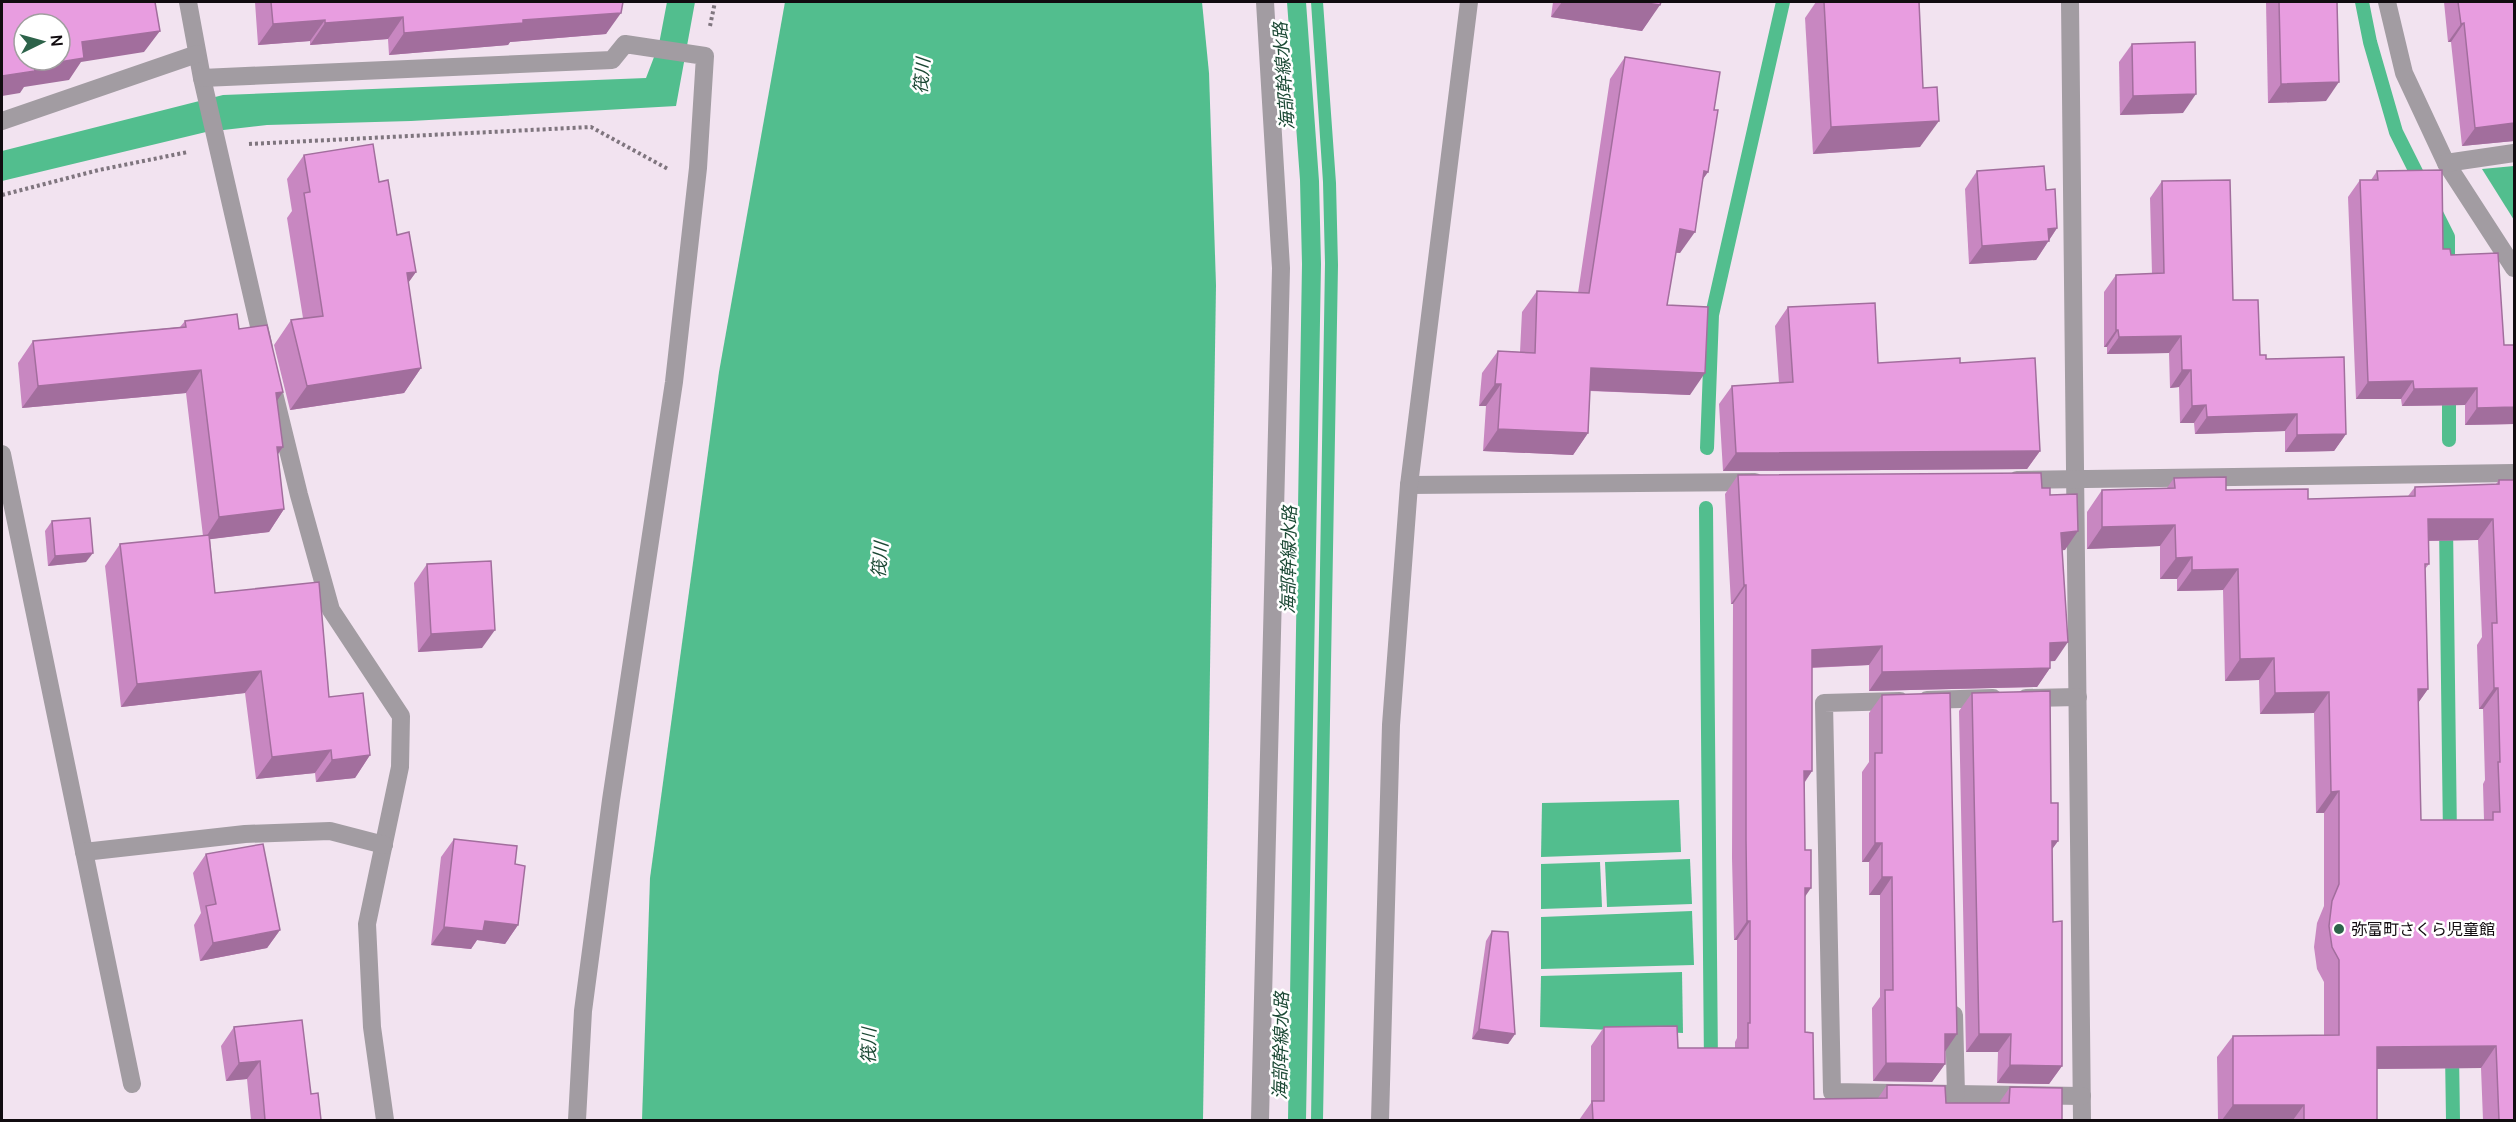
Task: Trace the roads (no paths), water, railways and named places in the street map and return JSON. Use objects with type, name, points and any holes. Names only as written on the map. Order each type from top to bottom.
[{"type":"street","points":[[188,2],[245,274],[299,495],[331,610],[401,716],[400,766],[368,924],[372,1027],[385,1120]]},
{"type":"street","points":[[1260,1120],[1281,268],[1265,2]]},
{"type":"street","points":[[1380,1120],[1391,725],[1409,485],[1469,2]]},
{"type":"street","points":[[2070,2],[2082,1120]]},
{"type":"street","points":[[2387,2],[2404,73],[2445,164],[2514,268]]},
{"type":"street","points":[[204,85],[612,60],[625,45],[705,56],[696,184],[674,382],[611,800],[583,1011],[577,1120]]},
{"type":"street","points":[[2,121],[198,54]]},
{"type":"street","points":[[2445,164],[2514,153]]},
{"type":"street","points":[[2,454],[132,1083]]},
{"type":"street","points":[[2004,480],[2514,473]]},
{"type":"street","points":[[1409,485],[1778,482]]},
{"type":"street","points":[[2078,697],[1948,705],[1824,703],[1832,1092],[2082,1096]]},
{"type":"street","points":[[84,852],[245,834],[330,831],[384,845]]},
{"type":"street","points":[[1954,998],[1956,1094]]},
{"type":"water","points":[[667,2],[695,2],[676,106],[411,121],[267,125],[206,132],[2,181],[2,151],[223,95],[646,78],[659,44]]},
{"type":"water","name":"筏川","points":[[785,2],[1202,2],[1209,73],[1216,285],[1203,1120],[642,1120],[650,878],[719,372]]},
{"type":"water","points":[[1287,2],[1306,2],[1319,181],[1321,264],[1306,1120],[1288,1120],[1302,264],[1300,180]]},
{"type":"water","points":[[1311,2],[1323,2],[1336,183],[1338,265],[1323,1120],[1311,1120],[1325,263],[1323,182]]},
{"type":"water","points":[[2514,166],[2514,220],[2482,169]]},
{"type":"water","points":[[1679,800],[1681,852],[1541,857],[1542,803]]},
{"type":"water","points":[[1690,859],[1692,904],[1607,907],[1605,862]]},
{"type":"water","points":[[1600,862],[1602,907],[1541,909],[1541,864]]},
{"type":"water","points":[[1692,911],[1694,965],[1541,969],[1541,917]]},
{"type":"water","points":[[1682,972],[1683,1033],[1540,1027],[1541,976]]},
{"type":"waterway","points":[[1707,448],[1712,315],[1783,2]]},
{"type":"waterway","points":[[2362,2],[2370,42],[2396,132],[2423,186]]},
{"type":"waterway","points":[[2435,211],[2448,237],[2448,267]]},
{"type":"waterway","points":[[2449,388],[2449,440]]},
{"type":"waterway","points":[[1706,508],[1711,1066]]},
{"type":"waterway","points":[[2446,524],[2450,838]]},
{"type":"waterway","points":[[2452,1052],[2453,1120]]},
{"type":"place","name":"弥富町さくら児童館","points":[[2339,929]]},
{"type":"water label","name":"海部幹線水路","points":[[1284,76]]},
{"type":"water label","name":"海部幹線水路","points":[[1289,560]]},
{"type":"water label","name":"海部幹線水路","points":[[1281,1046]]}]
